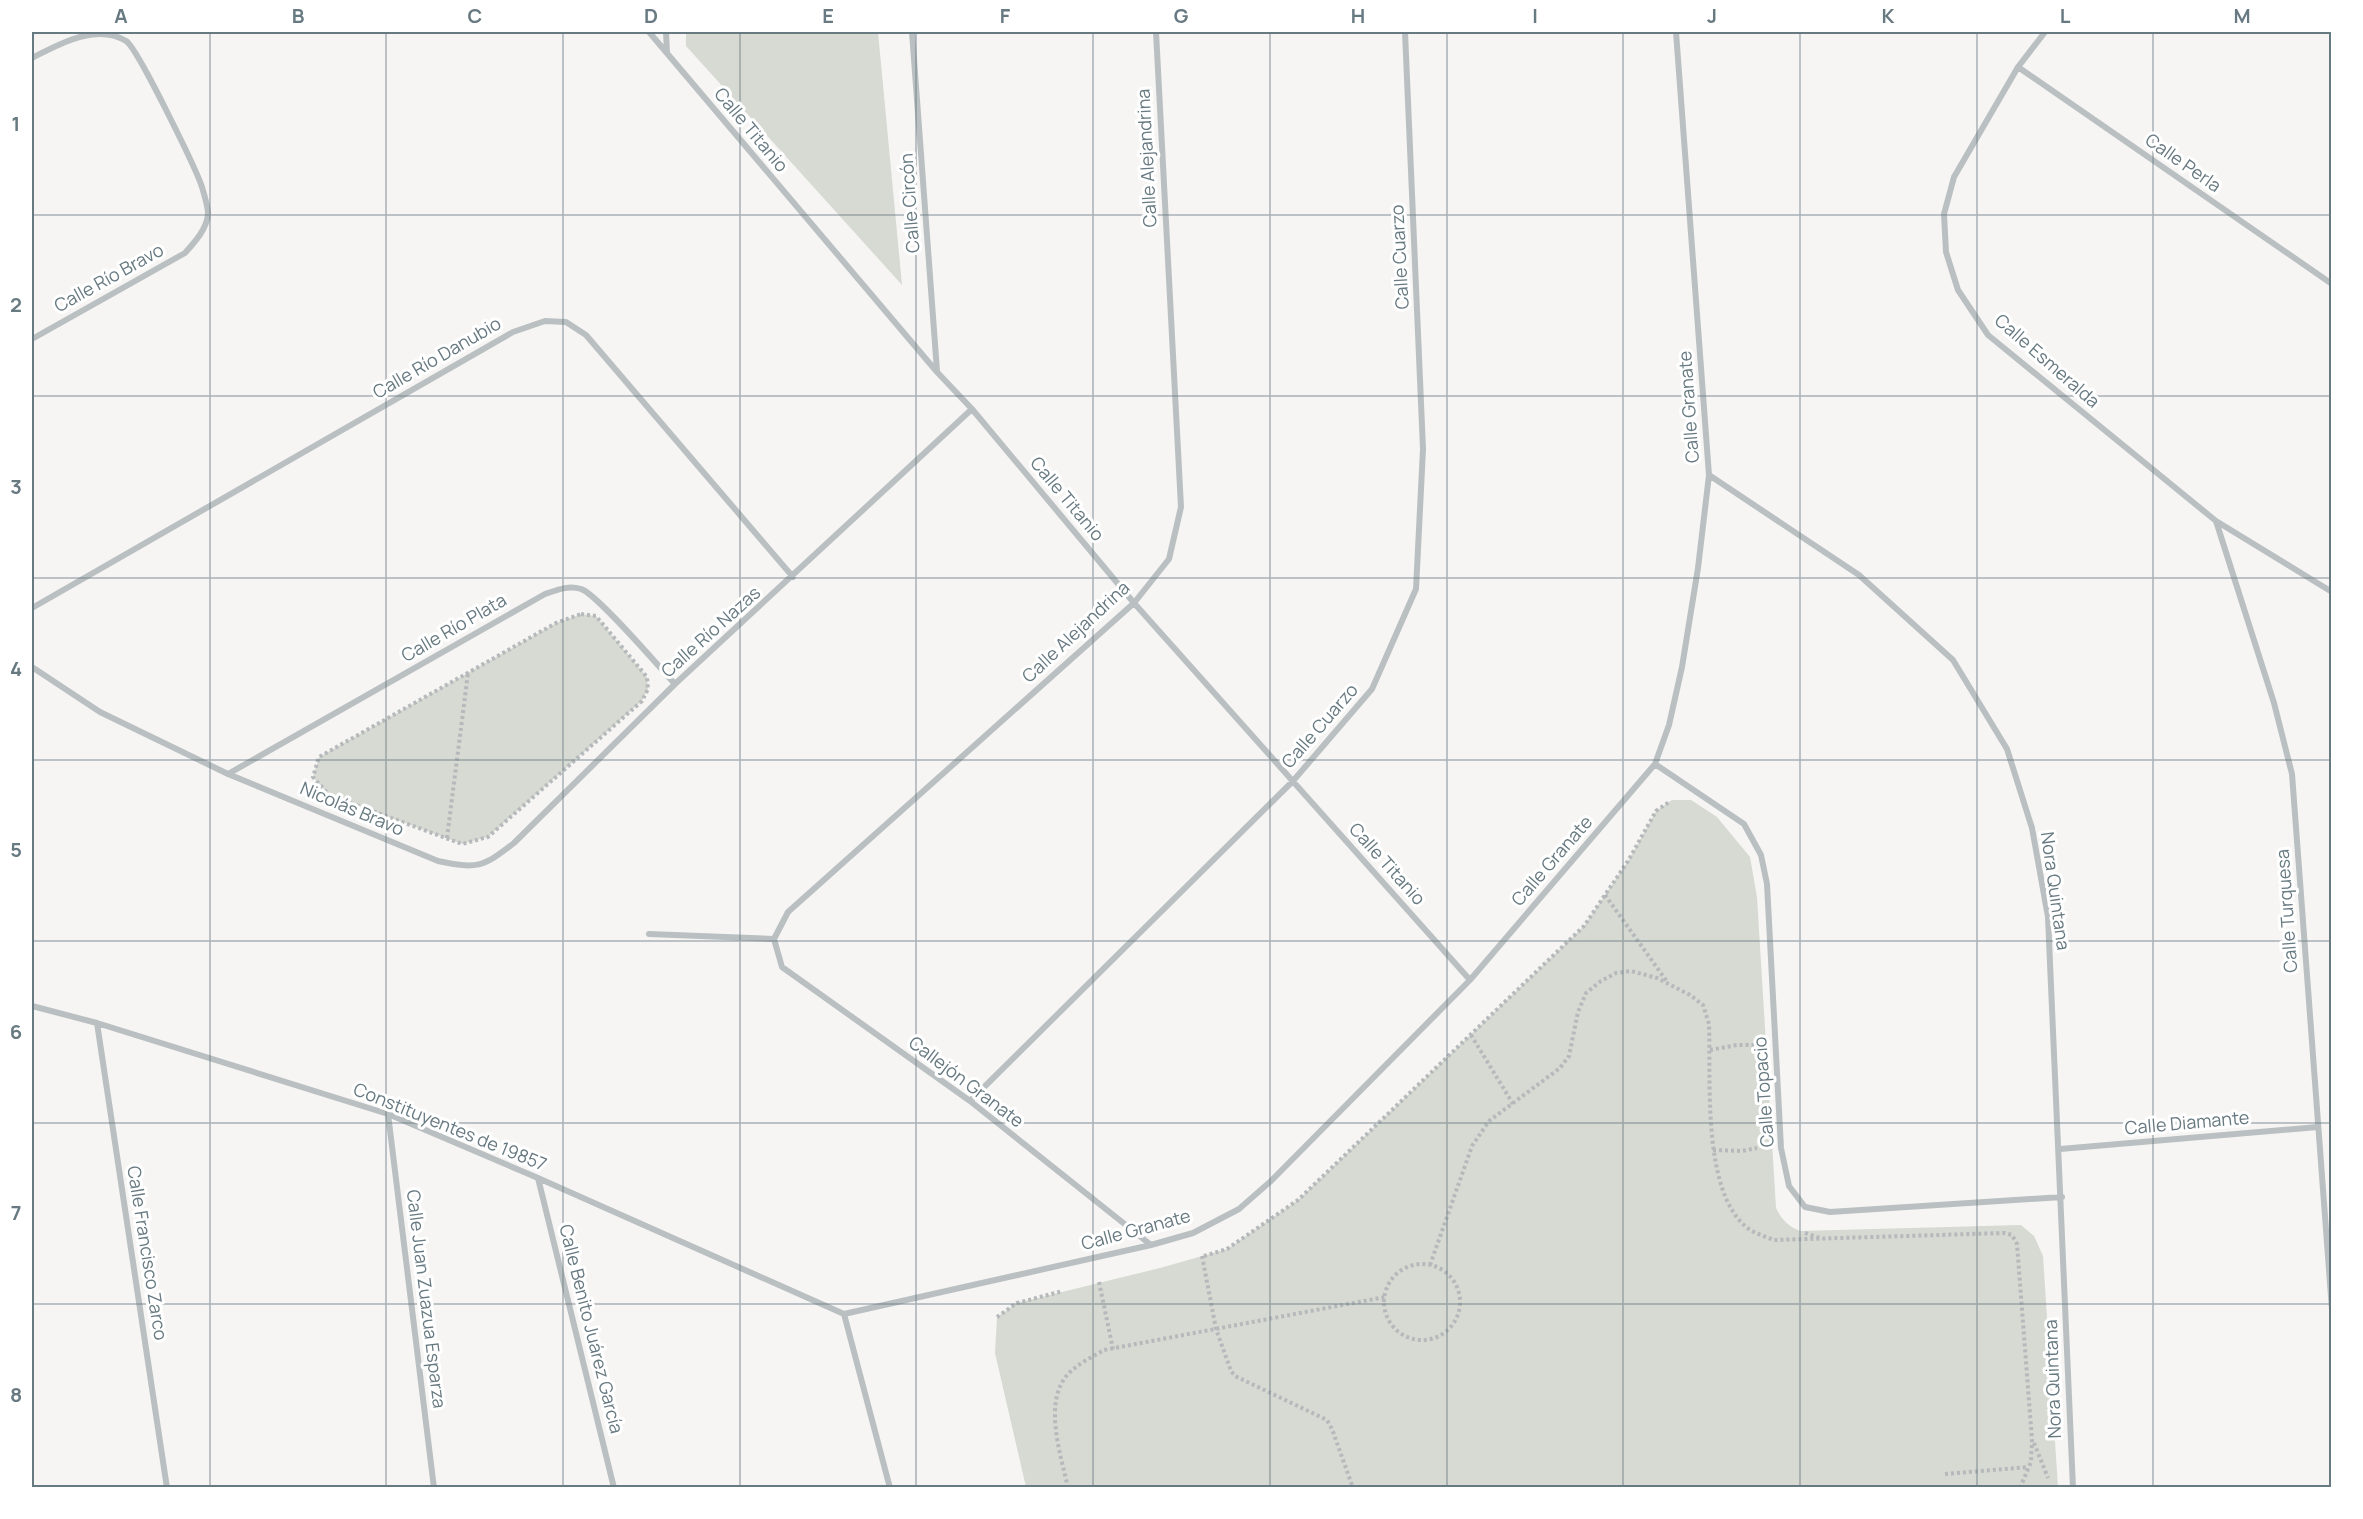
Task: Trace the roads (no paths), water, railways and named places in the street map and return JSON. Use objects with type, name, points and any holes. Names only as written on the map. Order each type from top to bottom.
[{"type":"street","name":"Calle Titanio","points":[[649,32],[937,372],[972,409],[1134,603],[1470,980]]},
{"type":"street","points":[[666,32],[667,53]]},
{"type":"street","name":"Calle Circón","points":[[912,32],[937,372]]},
{"type":"street","name":"Calle Alejandrina","points":[[774,939],[788,912],[1134,603],[1169,559],[1181,507],[1156,32]]},
{"type":"street","name":"Calle Cuarzo","points":[[970,1101],[1293,781],[1372,689],[1416,589],[1423,449],[1405,32]]},
{"type":"street","name":"Calle Granate","points":[[844,1314],[1151,1245],[1194,1233],[1239,1209],[1271,1181],[1470,980],[1655,764],[1668,725],[1682,667],[1698,568],[1709,475],[1676,32]]},
{"type":"street","name":"Calle Esmeralda","points":[[2045,32],[2018,67],[1954,177],[1944,214],[1946,252],[1958,290],[1988,334],[2216,520],[2331,592]]},
{"type":"street","name":"Calle Río Bravo","points":[[32,58],[84,35],[108,34],[128,42],[143,63],[202,187],[208,214],[198,238],[185,253],[32,339]]},
{"type":"street","name":"Calle Perla","points":[[2018,67],[2331,284]]},
{"type":"street","name":"Calle Río Danubio","points":[[32,608],[513,332],[545,321],[566,322],[586,335],[793,577]]},
{"type":"street","name":"Calle Río Nazas","points":[[466,867],[490,862],[514,843],[675,684],[972,409]]},
{"type":"street","name":"Nora Quintana","points":[[1709,475],[1859,575],[1953,660],[2007,749],[2032,828],[2048,917],[2060,1149],[2073,1488]]},
{"type":"street","name":"Calle Turquesa","points":[[2216,520],[2274,703],[2292,774],[2331,1310]]},
{"type":"street","name":"Calle Río Plata","points":[[228,774],[545,594],[563,587],[582,589],[597,600],[675,684]]},
{"type":"street","name":"Nicolás Bravo","points":[[32,667],[100,712],[228,774],[438,861],[466,867]]},
{"type":"street","name":"Calle Topacio","points":[[1655,764],[1743,824],[1761,855],[1767,884],[1781,1148],[1789,1186],[1805,1207],[1830,1212],[2062,1197]]},
{"type":"street","points":[[649,934],[774,939]]},
{"type":"street","name":"Callejón Granate","points":[[774,939],[782,968],[970,1101],[1151,1245]]},
{"type":"street","name":"Constituyentes de 19857","points":[[32,1006],[97,1023],[388,1114],[844,1314]]},
{"type":"street","name":"Calle Francisco Zarco","points":[[97,1023],[167,1488]]},
{"type":"street","name":"Calle Juan Zuazua Esparza","points":[[388,1114],[434,1488]]},
{"type":"street","name":"Calle Diamante","points":[[2060,1149],[2318,1127]]},
{"type":"street","name":"Calle Benito Juárez García","points":[[538,1178],[614,1488]]},
{"type":"street","points":[[844,1314],[890,1488]]}]
